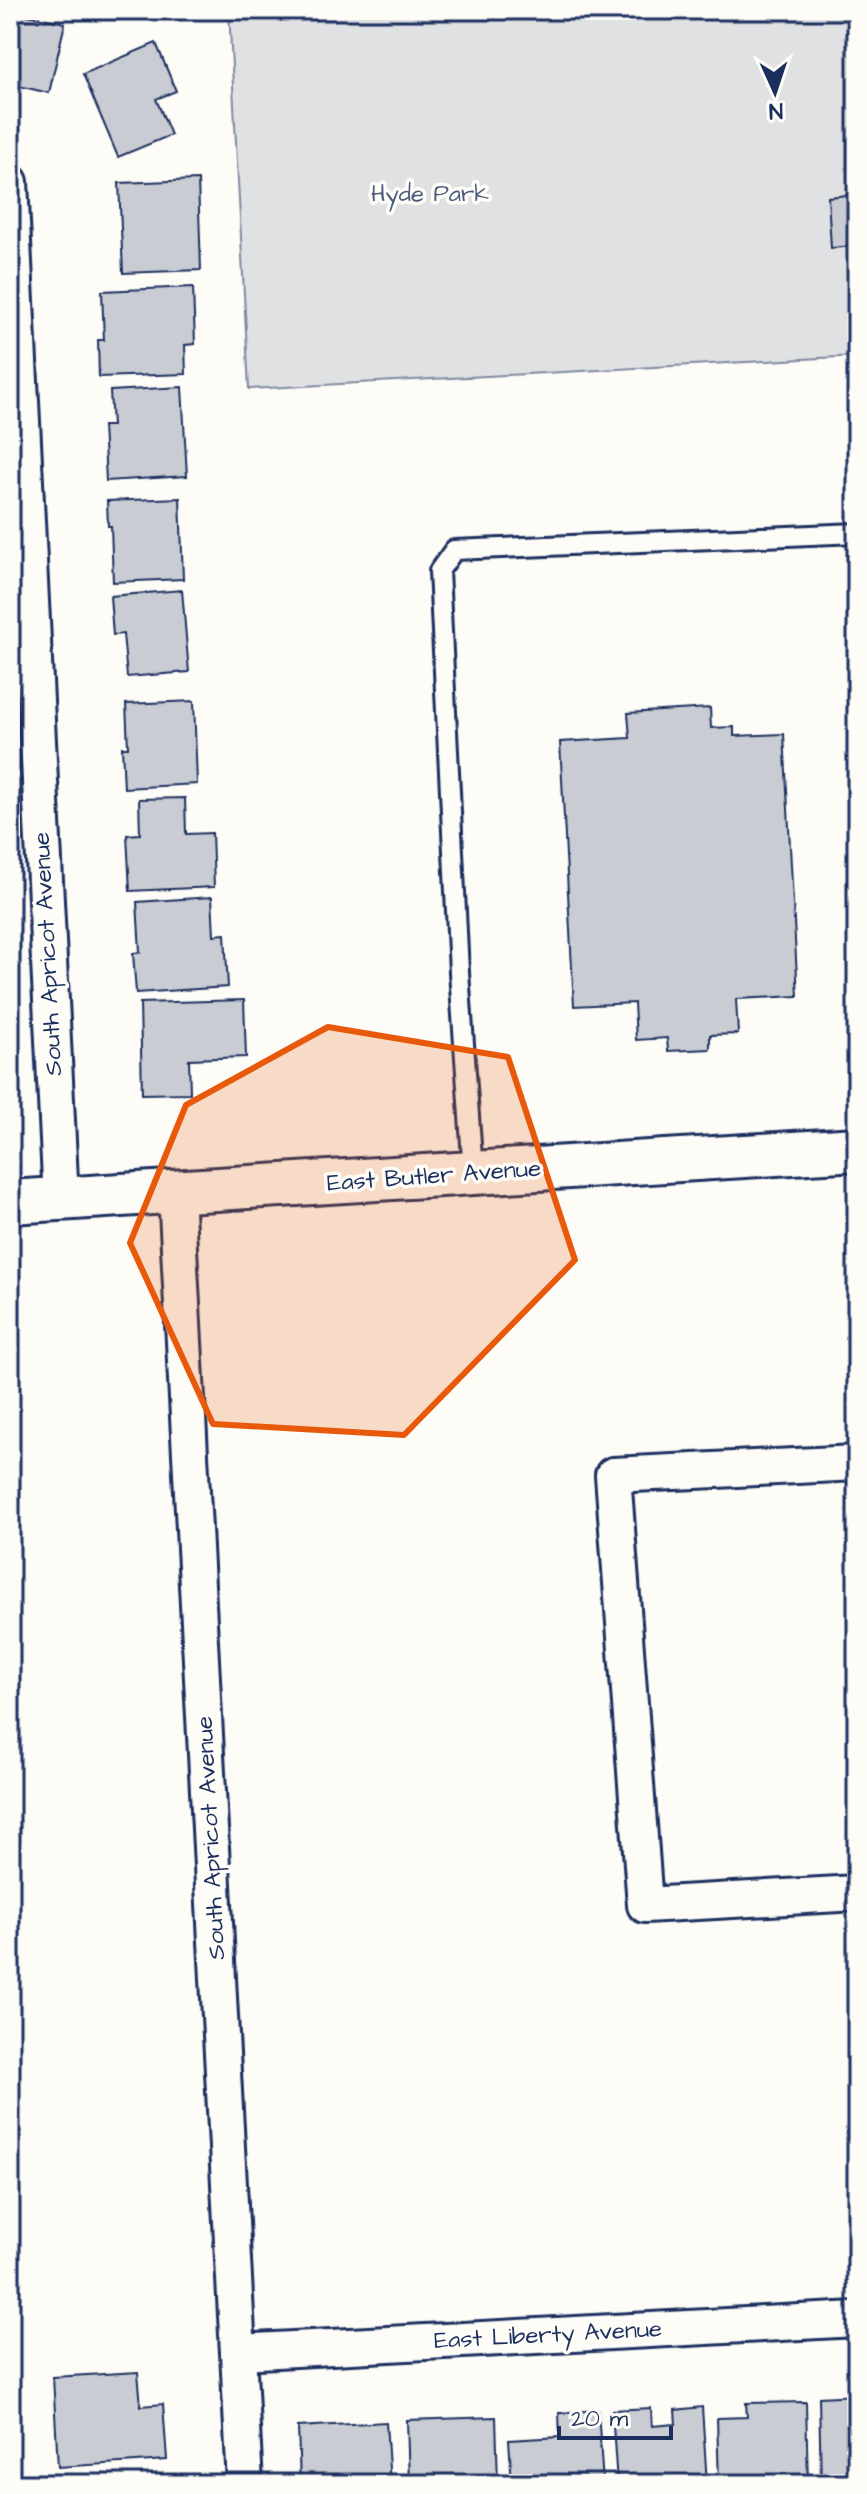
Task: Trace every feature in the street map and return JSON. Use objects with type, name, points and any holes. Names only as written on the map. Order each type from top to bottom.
[{"type":"street","name":"South Apricot Avenue","points":[[11,182],[22,680],[61,1200]]},
{"type":"street","name":"East Butler Avenue","points":[[10,1202],[857,1149]]},
{"type":"street","name":"South Apricot Avenue","points":[[176,1192],[245,2484]]},
{"type":"street","points":[[857,1463],[613,1475],[645,1905],[857,1893]]},
{"type":"street","name":"East Liberty Avenue","points":[[238,2352],[857,2319]]},
{"type":"lane","points":[[473,1173],[459,972],[439,571],[454,550],[857,533]]},
{"type":"highlighted area","points":[[328,1027],[508,1057],[575,1260],[404,1435],[213,1424],[130,1243],[186,1105]]},
{"type":"green space","name":"Hyde Park","points":[[229,10],[857,10],[857,356],[249,389]]},
{"type":"building","points":[[10,11],[65,23],[49,93],[10,84]]},
{"type":"building","points":[[156,43],[176,91],[156,99],[171,135],[118,157],[83,74]]},
{"type":"building","points":[[198,180],[201,270],[123,273],[119,183]]},
{"type":"building","points":[[857,194],[857,246],[831,248],[828,197]]},
{"type":"building","points":[[193,287],[195,344],[185,345],[186,374],[99,377],[98,340],[104,340],[102,291]]},
{"type":"building","points":[[182,387],[187,476],[106,481],[103,426],[112,426],[110,391]]},
{"type":"building","points":[[180,498],[183,579],[113,582],[107,501]]},
{"type":"building","points":[[182,590],[189,672],[127,677],[123,634],[113,635],[110,596]]},
{"type":"building","points":[[194,701],[197,784],[124,788],[122,747],[128,747],[126,704]]},
{"type":"building","points":[[710,708],[711,728],[734,727],[734,736],[784,734],[798,996],[736,999],[738,1034],[710,1035],[710,1049],[668,1051],[667,1038],[636,1040],[634,1003],[574,1006],[560,742],[630,738],[628,713]]},
{"type":"building","points":[[185,798],[186,834],[212,833],[214,887],[130,891],[127,835],[140,834],[139,799]]},
{"type":"building","points":[[212,897],[214,935],[225,934],[228,987],[136,993],[133,953],[140,952],[137,902]]},
{"type":"building","points":[[244,1000],[246,1057],[189,1059],[190,1093],[142,1094],[140,1003]]},
{"type":"building","points":[[138,2372],[141,2406],[163,2404],[167,2460],[58,2467],[53,2377]]},
{"type":"building","points":[[857,2395],[857,2484],[821,2484],[819,2397]]},
{"type":"building","points":[[806,2402],[808,2484],[719,2484],[717,2418],[747,2417],[746,2403]]},
{"type":"building","points":[[702,2407],[707,2484],[617,2484],[612,2410],[651,2408],[652,2426],[676,2424],[675,2410]]},
{"type":"building","points":[[598,2410],[603,2484],[512,2484],[509,2440],[560,2437],[559,2413]]},
{"type":"building","points":[[496,2417],[498,2484],[409,2484],[407,2420]]},
{"type":"building","points":[[386,2422],[390,2484],[300,2484],[298,2427]]}]
